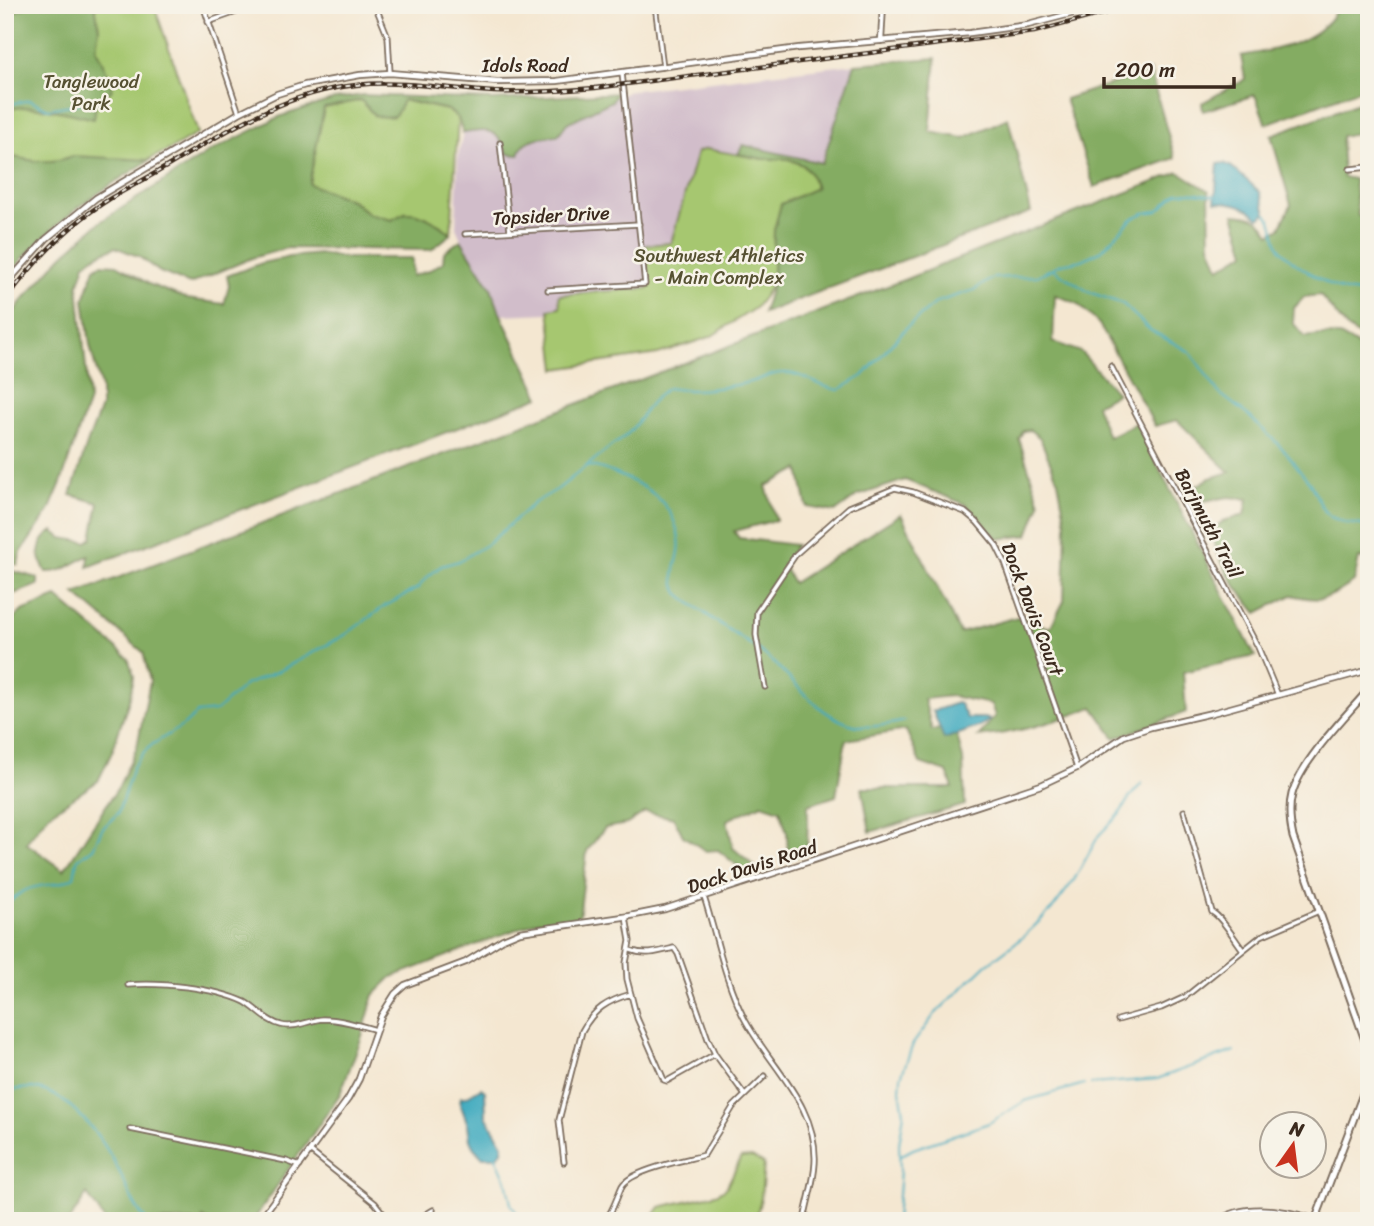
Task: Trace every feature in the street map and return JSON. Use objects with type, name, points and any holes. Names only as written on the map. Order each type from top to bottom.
[{"type":"main road","points":[[1315,1220],[1366,1086],[1369,1070],[1366,1043],[1293,838],[1289,813],[1291,796],[1308,762],[1369,689]]},
{"type":"street","points":[[203,5],[239,113]]},
{"type":"street","points":[[208,22],[256,5]]},
{"type":"street","points":[[375,5],[388,37],[390,73]]},
{"type":"street","points":[[655,5],[663,67]]},
{"type":"street","points":[[881,41],[883,5]]},
{"type":"street","name":"Idols Road","points":[[5,285],[46,239],[96,198],[239,113],[304,85],[360,75],[390,73],[527,82],[557,81],[797,48],[1022,26],[1105,5]]},
{"type":"street","points":[[548,290],[645,284],[622,73]]},
{"type":"street","points":[[500,143],[510,231]]},
{"type":"street","points":[[1350,169],[1369,167]]},
{"type":"street","name":"Topsider Drive","points":[[465,234],[639,224]]},
{"type":"street","name":"Barjmuth Trail","points":[[1111,366],[1258,647],[1278,695]]},
{"type":"street","name":"Dock Davis Court","points":[[765,687],[756,635],[757,612],[796,554],[849,507],[895,488],[913,492],[965,512],[996,545],[1077,768]]},
{"type":"street","name":"Dock Davis Road","points":[[259,1221],[311,1152],[354,1088],[384,1009],[400,989],[466,962],[512,934],[551,926],[626,917],[704,897],[1031,788],[1077,768],[1124,736],[1369,670]]},
{"type":"street","points":[[1184,811],[1212,912],[1220,916],[1226,930],[1243,950]]},
{"type":"street","points":[[704,897],[727,979],[738,1006],[797,1097],[810,1125],[815,1146],[815,1166],[804,1221]]},
{"type":"street","points":[[1118,1020],[1161,1008],[1185,997],[1261,936],[1320,911]]},
{"type":"street","points":[[626,917],[630,950],[626,963],[631,994],[645,1039],[664,1080],[667,1081],[715,1054]]},
{"type":"street","points":[[630,950],[639,954],[674,948],[715,1054],[744,1094]]},
{"type":"street","points":[[128,985],[146,983],[211,992],[241,1001],[279,1025],[291,1026],[323,1019],[376,1030]]},
{"type":"street","points":[[564,1162],[559,1120],[582,1031],[601,1005],[631,994]]},
{"type":"street","points":[[605,1221],[622,1186],[630,1179],[649,1170],[704,1155],[733,1107],[765,1076]]},
{"type":"street","points":[[130,1129],[300,1166]]},
{"type":"street","points":[[311,1152],[375,1203],[389,1221]]},
{"type":"street","points":[[1218,1221],[1237,1211],[1251,1209],[1315,1220]]},
{"type":"street","points":[[415,1221],[433,1210]]},
{"type":"shaded area","points":[[855,64],[822,163],[743,145],[738,154],[707,149],[697,152],[671,243],[646,245],[650,288],[559,295],[560,307],[550,309],[550,313],[501,315],[491,288],[461,240],[456,227],[458,156],[463,133],[487,130],[521,146],[525,141],[558,135],[567,123],[628,91]]},
{"type":"green space","name":"Tanglewood Park","points":[[5,5],[154,5],[198,133],[132,167],[65,214],[5,275]]},
{"type":"green space","points":[[30,5],[95,5],[99,28],[96,49],[112,90],[96,104],[94,119],[36,108],[24,107],[5,111],[5,11],[11,14]]},
{"type":"green space","points":[[1339,5],[1369,5],[1369,86],[1266,124],[1255,95],[1203,111],[1202,103],[1245,79],[1241,56],[1284,47],[1310,36],[1331,18]]},
{"type":"green space","points":[[936,58],[930,132],[964,138],[1008,118],[1031,212],[763,313],[773,281],[774,230],[781,204],[816,188],[810,173],[803,165],[789,159],[763,159],[738,154],[743,145],[822,163],[855,64]]},
{"type":"green space","points":[[1150,71],[1175,158],[1094,187],[1065,99]]},
{"type":"green space","points":[[617,93],[612,101],[567,123],[558,135],[528,142],[519,155],[508,154],[491,132],[463,133],[458,118],[448,110],[403,100],[396,114],[391,117],[375,116],[361,100],[324,108],[309,184],[353,201],[369,214],[392,220],[414,213],[431,220],[451,234],[431,250],[287,248],[252,258],[190,284],[160,272],[138,256],[115,247],[85,264],[78,286],[89,400],[49,511],[20,554],[18,565],[5,562],[5,324],[62,256],[100,222],[209,152],[281,116],[335,99],[364,95],[493,100]]},
{"type":"green space","points":[[1369,99],[1369,131],[1341,136],[1343,177],[1354,179],[1358,216],[1369,216],[1369,343],[1346,327],[1320,295],[1304,297],[1294,308],[1293,323],[1305,337],[1340,336],[1355,343],[1369,357],[1369,479],[1361,504],[1369,507],[1369,560],[1359,558],[1354,582],[1325,598],[1311,599],[1292,595],[1257,613],[1229,575],[1218,554],[1211,531],[1223,521],[1245,515],[1248,499],[1229,497],[1196,502],[1193,488],[1210,478],[1230,472],[1177,420],[1155,426],[1099,324],[1077,303],[1055,295],[1053,342],[1081,352],[1117,393],[1096,405],[1108,437],[1136,423],[1255,656],[1183,672],[1186,712],[1115,738],[1093,707],[1037,726],[978,737],[995,716],[991,704],[951,696],[924,699],[932,730],[955,728],[963,759],[965,805],[870,832],[862,788],[953,788],[947,772],[920,763],[906,730],[846,740],[836,796],[808,805],[807,853],[788,859],[787,833],[780,810],[762,804],[727,820],[733,848],[759,870],[749,875],[718,850],[706,851],[683,836],[674,818],[645,812],[627,824],[605,828],[587,851],[579,919],[538,921],[392,977],[374,995],[340,1094],[253,1221],[207,1221],[203,1218],[202,1221],[105,1221],[87,1194],[69,1221],[5,1221],[5,627],[22,611],[57,597],[128,658],[134,676],[112,752],[98,781],[49,814],[26,843],[64,870],[119,786],[137,747],[150,681],[143,652],[75,594],[906,279],[1179,172],[1209,191],[1210,244],[1219,268],[1246,252],[1234,214],[1255,218],[1270,234],[1280,228],[1291,205],[1271,135]],"holes":[[[1030,430],[1040,438],[1058,481],[1066,524],[1064,601],[1050,628],[1017,617],[960,633],[901,514],[793,583],[783,565],[796,545],[739,538],[734,531],[776,520],[766,486],[799,469],[807,507],[835,512],[857,496],[905,480],[965,504],[998,539],[1028,535],[1040,503],[1019,439],[1023,431]]]},
{"type":"green space","points":[[361,100],[375,116],[402,100],[447,110],[458,118],[451,234],[442,226],[406,212],[392,221],[369,214],[353,201],[308,184],[324,108]]},
{"type":"green space","name":"Southwest Athletics - Main Complex","points":[[706,149],[763,159],[789,159],[803,165],[810,173],[816,188],[774,230],[773,281],[765,295],[755,308],[710,337],[658,354],[556,369],[549,309],[560,307],[559,295],[649,288],[646,245],[671,243],[697,152]]},
{"type":"green space","points":[[5,155],[39,161],[73,156],[150,160],[90,199],[53,228],[5,281]]},
{"type":"green space","points":[[461,240],[491,288],[540,397],[88,567],[89,556],[64,569],[46,572],[39,550],[43,540],[53,531],[62,538],[87,542],[92,538],[99,503],[71,495],[101,407],[101,388],[90,345],[84,299],[95,268],[101,264],[117,265],[151,285],[187,299],[224,304],[229,286],[227,276],[262,263],[320,254],[346,258],[412,258],[412,276],[443,262],[444,252]]},
{"type":"green space","points":[[5,569],[38,578],[38,585],[5,597]]},
{"type":"green space","points":[[752,1157],[764,1164],[761,1198],[755,1221],[650,1221],[660,1207],[716,1194],[726,1188],[741,1158]]},
{"type":"water","points":[[1224,163],[1260,192],[1266,213],[1259,218],[1239,205],[1215,202],[1218,164]]},
{"type":"water","points":[[957,703],[967,718],[990,720],[944,739],[933,711]]},
{"type":"water","points":[[481,1088],[485,1091],[486,1116],[503,1145],[502,1151],[496,1157],[482,1157],[474,1148],[460,1103],[461,1097]]},
{"type":"waterway","points":[[5,105],[30,100],[48,109],[105,99]]},
{"type":"waterway","points":[[5,908],[22,892],[74,877],[77,860],[93,848],[102,829],[118,813],[133,767],[153,744],[184,725],[197,713],[216,711],[245,685],[281,670],[345,635],[385,606],[418,588],[441,566],[459,561],[489,543],[534,503],[558,489],[622,439],[653,401],[668,388],[720,388],[774,374],[790,373],[839,390],[863,376],[907,327],[937,302],[974,290],[993,278],[1037,276],[1061,264],[1082,260],[1102,250],[1133,218],[1158,211],[1177,193],[1216,196]]},
{"type":"waterway","points":[[1267,214],[1272,222],[1278,246],[1293,261],[1342,290],[1369,295]]},
{"type":"waterway","points":[[1053,269],[1089,292],[1123,304],[1150,330],[1190,352],[1219,393],[1249,416],[1284,450],[1310,483],[1324,511],[1346,523],[1369,526]]},
{"type":"waterway","points":[[587,466],[601,468],[637,483],[657,497],[671,514],[680,546],[674,578],[678,593],[765,655],[803,693],[835,718],[861,726],[905,721]]},
{"type":"waterway","points":[[896,1221],[899,1144],[904,1113],[901,1077],[913,1044],[935,1014],[986,965],[1023,937],[1053,908],[1074,880],[1099,835],[1119,815],[1142,783]]},
{"type":"waterway","points":[[5,877],[8,882],[9,903]]},
{"type":"waterway","points":[[1091,1084],[1157,1079],[1234,1051]]},
{"type":"waterway","points":[[900,1156],[989,1123],[1025,1101],[1084,1084]]},
{"type":"waterway","points":[[5,1090],[32,1088],[46,1091],[73,1108],[96,1133],[147,1221]]},
{"type":"waterway","points":[[495,1155],[506,1180],[511,1204],[516,1212],[528,1221]]},
{"type":"railway","points":[[5,301],[53,244],[96,208],[240,124],[307,95],[373,84],[408,84],[494,92],[595,88],[1034,32],[1135,5]]}]
